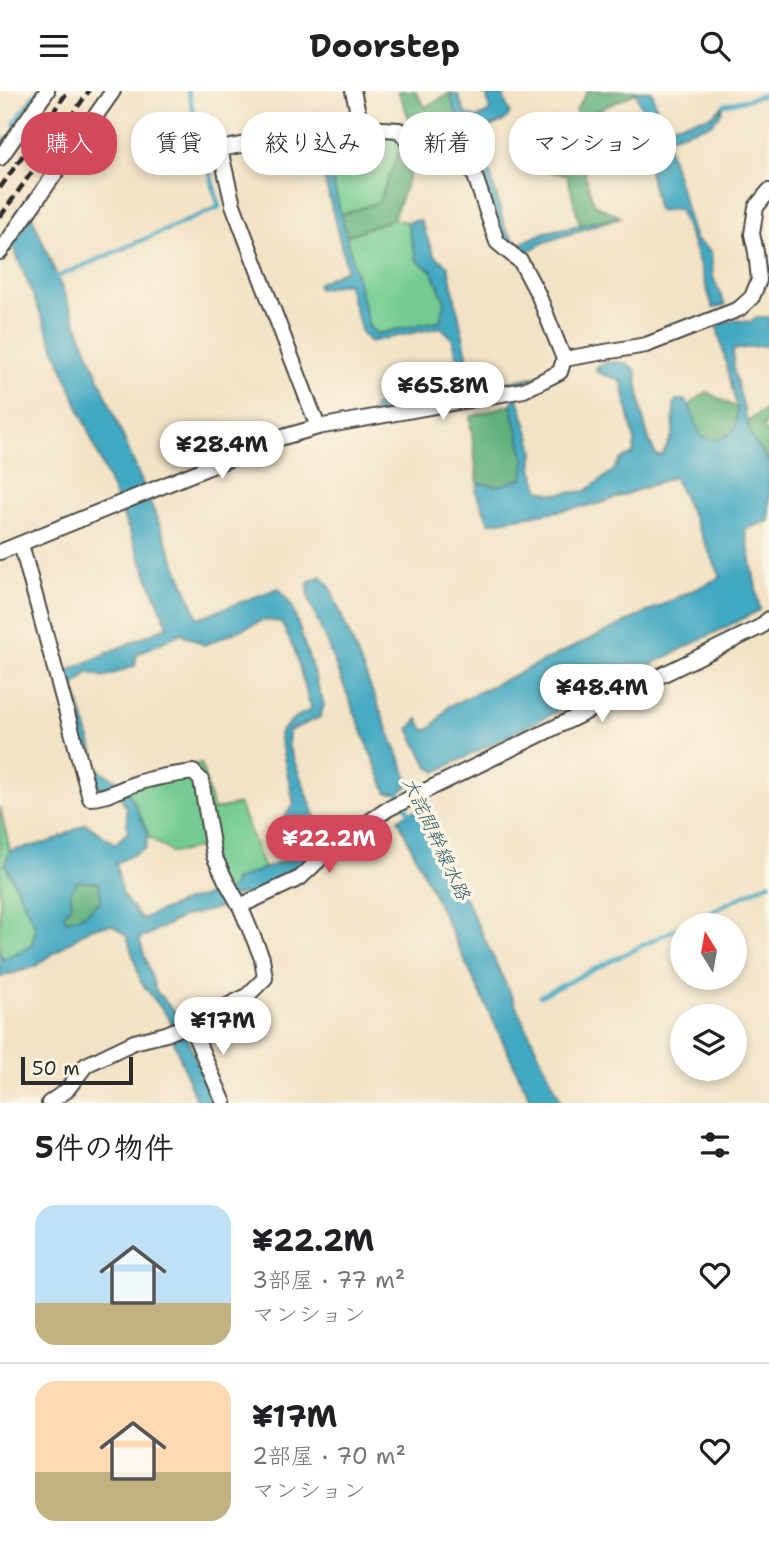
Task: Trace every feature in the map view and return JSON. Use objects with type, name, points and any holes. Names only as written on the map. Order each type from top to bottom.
[{"type":"street","points":[[0,158],[47,91]]},
{"type":"street","points":[[0,252],[113,91]]},
{"type":"street","points":[[353,91],[358,112]]},
{"type":"street","points":[[0,552],[283,437],[318,427],[524,390],[560,372],[564,359],[538,295],[521,262],[496,242],[475,176],[468,167],[427,162],[420,157],[400,130],[385,129]]},
{"type":"street","points":[[241,145],[220,149],[233,205],[318,427]]},
{"type":"street","points":[[564,359],[646,345],[739,309],[752,297],[759,280],[752,234],[755,207],[769,191]]},
{"type":"street","points":[[21,544],[90,798],[99,798],[160,776],[193,772],[201,780],[214,856],[240,906],[262,958],[265,978],[247,996],[190,1024],[166,1034],[134,1042],[86,1065],[66,1091],[49,1103]]},
{"type":"street","points":[[240,906],[300,878],[336,844],[388,809],[760,627],[769,619]]},
{"type":"street","points":[[190,1024],[224,1103]]},
{"type":"green space","points":[[398,91],[415,91],[425,107],[451,93],[456,112],[407,112]]},
{"type":"green space","points":[[588,91],[636,93],[594,112],[576,110]]},
{"type":"green space","points":[[385,123],[399,123],[399,153],[379,202],[341,215],[331,175],[385,175]]},
{"type":"green space","points":[[399,153],[399,175],[410,175],[393,219],[346,236],[341,215],[379,202]]},
{"type":"green space","points":[[567,175],[585,175],[594,204],[620,217],[580,225]]},
{"type":"green space","points":[[393,219],[407,222],[417,261],[432,271],[445,301],[441,320],[377,334],[369,327],[346,236]]},
{"type":"green space","points":[[707,392],[737,408],[737,427],[721,439],[701,437],[689,405]]},
{"type":"green space","points":[[511,404],[525,460],[523,478],[498,486],[478,483],[470,417]]},
{"type":"green space","points":[[769,407],[769,421],[763,427],[769,437],[769,463],[751,436],[748,421]]},
{"type":"green space","points":[[201,763],[213,810],[239,804],[268,879],[222,897],[207,846],[173,853],[141,832],[122,783]]},
{"type":"green space","points":[[0,807],[10,851],[5,864],[36,928],[31,946],[3,959],[0,953]]},
{"type":"green space","points":[[77,880],[100,883],[101,900],[86,914],[65,921],[64,914],[72,903],[70,893]]},
{"type":"water","points":[[486,91],[501,91],[509,114],[504,121],[495,125],[495,112],[488,112]]},
{"type":"water","points":[[635,91],[652,91],[658,112],[644,112]]},
{"type":"water","points":[[451,93],[458,95],[465,112],[456,112],[454,109]]},
{"type":"water","points":[[724,105],[720,115],[711,124],[676,135],[676,125],[711,116]]},
{"type":"water","points":[[676,173],[695,240],[711,251],[713,277],[725,305],[713,308],[679,209],[658,211],[650,175]]},
{"type":"water","points":[[324,175],[331,175],[369,327],[377,334],[441,320],[445,301],[432,271],[417,261],[407,222],[420,220],[434,255],[448,266],[473,383],[484,388],[542,375],[511,388],[372,414],[373,406],[458,389],[464,378],[452,338],[441,327],[370,342],[362,333],[347,283],[319,289],[317,284],[347,269]]},
{"type":"water","points":[[481,175],[491,175],[505,228],[518,245],[545,232],[620,217],[545,242],[526,252],[511,250],[500,236]]},
{"type":"water","points":[[32,216],[198,618],[279,588],[292,606],[324,705],[320,717],[289,731],[288,745],[326,844],[294,875],[249,895],[240,894],[228,898],[221,907],[183,917],[139,939],[156,991],[179,1017],[213,1103],[197,1103],[173,1039],[171,1021],[141,982],[127,936],[112,925],[90,928],[34,967],[0,977],[0,953],[3,959],[31,946],[36,928],[5,864],[10,851],[53,841],[86,824],[115,844],[128,832],[126,807],[115,787],[103,789],[93,782],[65,672],[168,626],[12,244]],"holes":[[[264,620],[281,622],[295,651],[311,709],[293,719],[279,734],[294,804],[285,816],[292,843],[291,858],[234,880],[232,888],[186,901],[141,919],[122,894],[116,863],[146,848],[148,833],[122,783],[99,770],[74,687],[88,672],[104,677],[135,666],[137,654],[181,633],[204,645]],[[77,881],[99,883],[101,900],[86,914],[66,921],[64,914],[72,903],[70,893]]]},
{"type":"water","points":[[757,317],[769,317],[769,346],[733,350],[734,372],[751,436],[769,463],[769,521],[745,529],[760,610],[436,772],[428,766],[409,729],[418,719],[425,731],[434,725],[449,706],[721,577],[674,477],[598,504],[489,523],[476,492],[478,483],[498,486],[523,478],[525,460],[511,404],[514,398],[518,398],[534,450],[532,468],[540,490],[554,494],[586,491],[614,470],[620,460],[633,454],[635,443],[622,383],[597,372],[596,367],[617,362],[628,364],[636,371],[645,424],[656,455],[662,456],[673,434],[676,400],[684,400],[689,405],[701,437],[721,439],[736,427],[737,408],[717,326],[728,321],[751,322]]},
{"type":"water","points":[[321,576],[329,585],[410,784],[399,793],[387,793],[309,599],[308,582]]},
{"type":"water","points":[[422,807],[562,1103],[532,1103],[398,819]]},
{"type":"waterway","points":[[14,124],[37,91]]},
{"type":"waterway","points":[[57,277],[219,207],[188,91]]},
{"type":"waterway","points":[[724,105],[769,94]]},
{"type":"waterway","points":[[0,143],[4,138]]},
{"type":"waterway","name":"大詫間幹線水路","points":[[397,789],[412,818]]},
{"type":"waterway","points":[[540,996],[769,883]]},
{"type":"railway","points":[[0,188],[68,91]]},
{"type":"railway","points":[[0,217],[89,91]]}]
